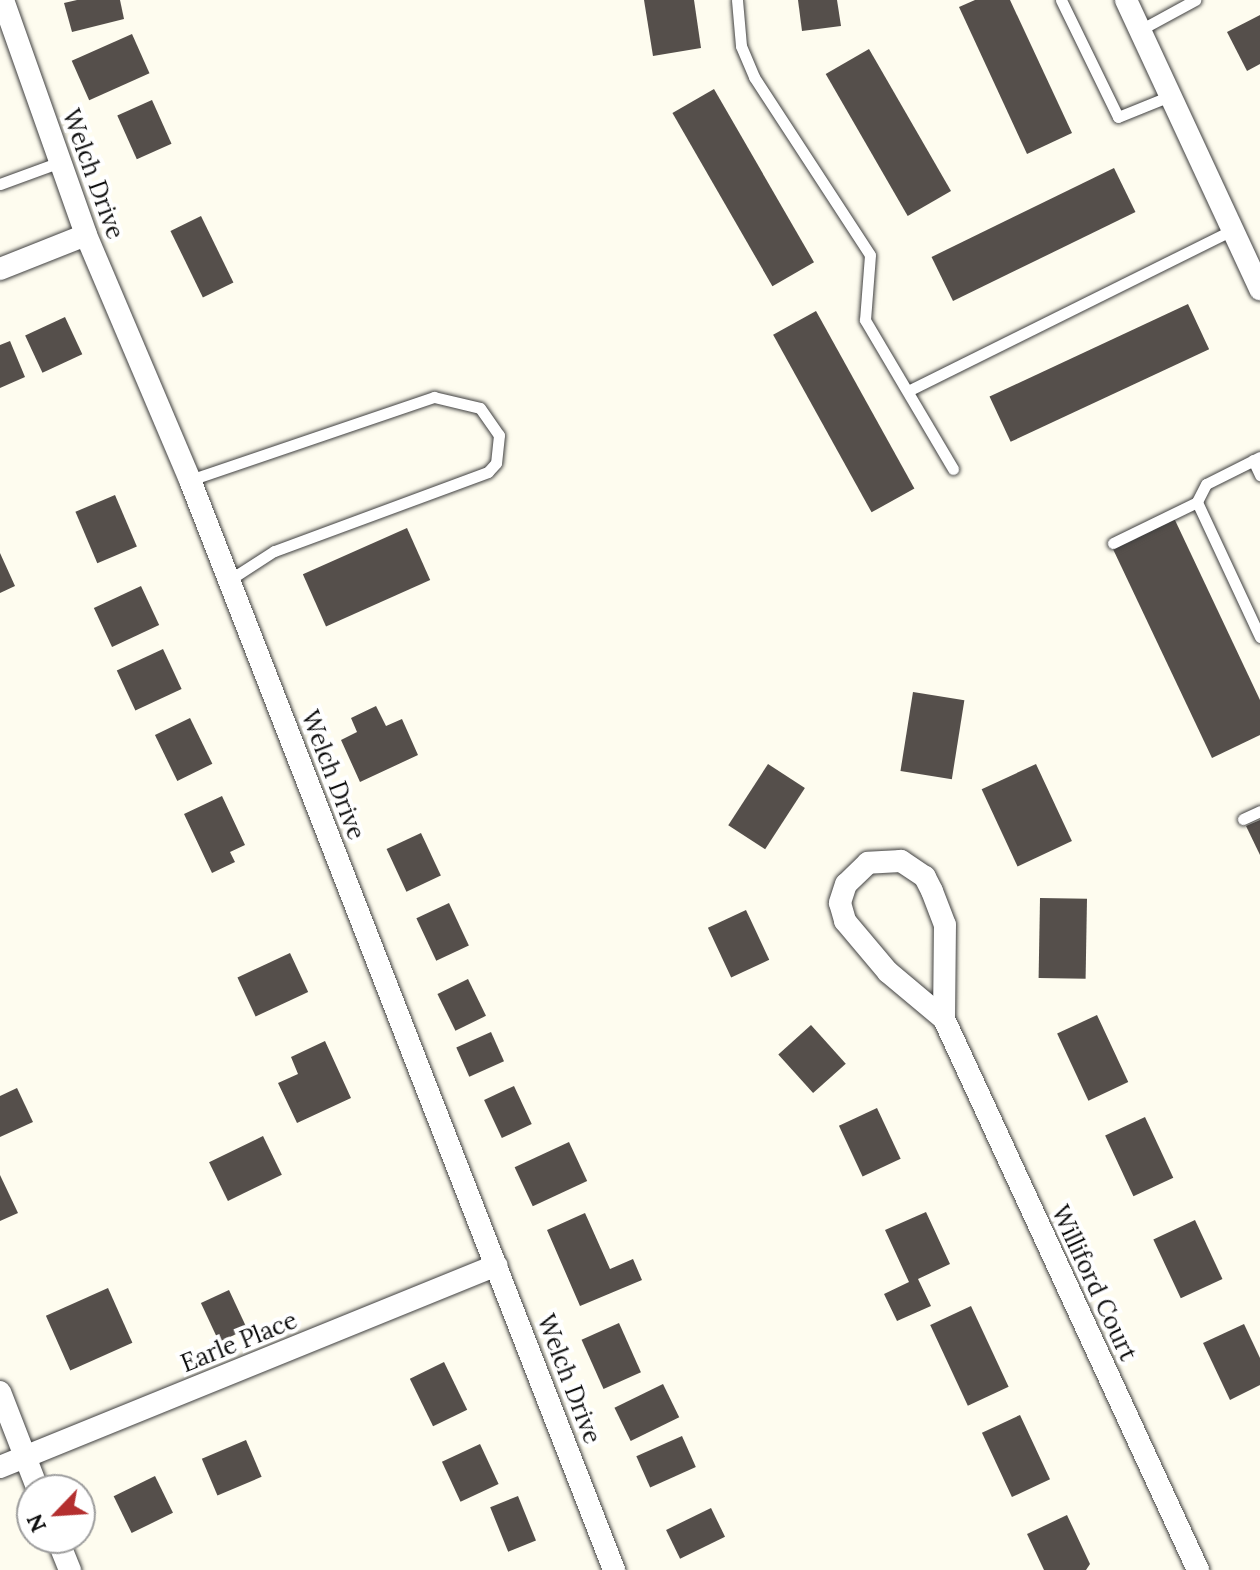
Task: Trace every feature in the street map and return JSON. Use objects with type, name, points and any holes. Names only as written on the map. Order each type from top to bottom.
[{"type":"street","name":"Welch Drive","points":[[3,0],[86,235],[190,480],[614,1570]]},
{"type":"street","points":[[1126,0],[1233,230],[1254,259],[1260,289]]},
{"type":"street","points":[[0,269],[86,235]]},
{"type":"street","name":"Williford Court","points":[[944,1019],[945,925],[932,891],[925,877],[901,861],[868,863],[846,884],[840,903],[845,921],[888,972],[944,1019],[1198,1570]]},
{"type":"street","name":"Earle Place","points":[[0,1467],[497,1265]]},
{"type":"street","points":[[0,1392],[32,1474]]},
{"type":"lane","points":[[737,0],[741,46],[754,77],[870,255],[865,320],[953,469]]},
{"type":"lane","points":[[1061,0],[1118,117],[1170,96]]},
{"type":"lane","points":[[1140,30],[1195,0]]},
{"type":"lane","points":[[0,184],[60,162]]},
{"type":"lane","points":[[908,391],[1233,230]]},
{"type":"lane","points":[[190,480],[434,397],[480,408],[499,435],[496,463],[488,472],[274,551],[229,580]]},
{"type":"lane","points":[[1113,543],[1197,502],[1206,484],[1256,458],[1260,475]]},
{"type":"lane","points":[[1197,502],[1260,637]]},
{"type":"lane","points":[[1243,819],[1260,811]]},
{"type":"building","points":[[120,0],[124,19],[72,32],[64,3]]},
{"type":"building","points":[[644,0],[694,0],[701,48],[653,56]]},
{"type":"building","points":[[798,0],[837,0],[841,26],[802,31]]},
{"type":"building","points":[[975,0],[1010,0],[1072,133],[1027,154],[959,7]]},
{"type":"building","points":[[1260,15],[1260,64],[1247,71],[1227,32]]},
{"type":"building","points":[[132,34],[149,73],[89,100],[72,61]]},
{"type":"building","points":[[869,49],[951,191],[908,216],[826,74]]},
{"type":"building","points":[[714,89],[814,262],[772,286],[672,113]]},
{"type":"building","points":[[152,100],[172,144],[137,159],[117,115]]},
{"type":"building","points":[[1114,168],[1135,212],[953,301],[932,257]]},
{"type":"building","points":[[201,216],[233,283],[203,297],[170,231]]},
{"type":"building","points":[[1188,304],[1209,349],[1011,442],[990,397]]},
{"type":"building","points":[[816,311],[914,489],[872,512],[773,335]]},
{"type":"building","points":[[65,317],[82,354],[42,373],[25,336]]},
{"type":"building","points":[[10,341],[25,377],[0,388],[0,345]]},
{"type":"building","points":[[115,495],[137,547],[97,563],[75,512]]},
{"type":"building","points":[[1174,518],[1260,700],[1260,735],[1212,758],[1112,547]]},
{"type":"building","points":[[407,528],[430,580],[326,626],[303,574]]},
{"type":"building","points":[[0,553],[15,586],[0,593]]},
{"type":"building","points":[[141,586],[159,625],[112,647],[94,608]]},
{"type":"building","points":[[163,649],[182,689],[135,710],[117,671]]},
{"type":"building","points":[[913,692],[964,700],[952,779],[900,771]]},
{"type":"building","points":[[376,706],[386,726],[402,719],[418,755],[360,782],[341,740],[357,732],[351,718]]},
{"type":"building","points":[[190,718],[212,764],[177,781],[155,735]]},
{"type":"building","points":[[768,764],[805,788],[765,849],[728,825]]},
{"type":"building","points":[[1036,764],[1072,841],[1018,866],[982,789]]},
{"type":"building","points":[[222,796],[245,845],[230,852],[235,862],[212,873],[184,814]]},
{"type":"building","points":[[1260,820],[1260,855],[1246,826]]},
{"type":"building","points":[[421,833],[441,876],[406,892],[387,849]]},
{"type":"building","points":[[1040,898],[1087,899],[1086,979],[1039,978]]},
{"type":"building","points":[[449,903],[469,946],[436,961],[416,918]]},
{"type":"building","points":[[746,910],[769,960],[731,978],[708,928]]},
{"type":"building","points":[[290,953],[308,992],[256,1016],[237,978]]},
{"type":"building","points":[[468,979],[486,1016],[455,1031],[437,994]]},
{"type":"building","points":[[1097,1015],[1128,1082],[1088,1101],[1057,1034]]},
{"type":"building","points":[[811,1025],[846,1064],[813,1093],[778,1054]]},
{"type":"building","points":[[491,1032],[504,1061],[469,1077],[456,1047]]},
{"type":"building","points":[[325,1041],[351,1098],[297,1123],[278,1083],[298,1074],[291,1057]]},
{"type":"building","points":[[514,1086],[532,1124],[502,1138],[484,1100]]},
{"type":"building","points":[[17,1088],[33,1122],[0,1137],[0,1096]]},
{"type":"building","points":[[877,1108],[901,1159],[863,1177],[839,1126]]},
{"type":"building","points":[[1145,1117],[1173,1178],[1133,1196],[1105,1136]]},
{"type":"building","points":[[263,1136],[282,1175],[228,1201],[209,1162]]},
{"type":"building","points":[[569,1142],[587,1181],[533,1206],[515,1167]]},
{"type":"building","points":[[0,1175],[18,1213],[0,1221]]},
{"type":"building","points":[[926,1212],[950,1264],[918,1279],[931,1306],[897,1321],[884,1294],[909,1282],[885,1230]]},
{"type":"building","points":[[585,1213],[610,1269],[633,1259],[642,1280],[580,1306],[547,1230]]},
{"type":"building","points":[[1195,1220],[1222,1279],[1181,1298],[1153,1239]]},
{"type":"building","points":[[108,1288],[132,1343],[70,1370],[46,1316]]},
{"type":"building","points":[[229,1290],[247,1329],[219,1342],[201,1303]]},
{"type":"building","points":[[971,1306],[1009,1387],[968,1406],[930,1325]]},
{"type":"building","points":[[619,1323],[641,1372],[604,1389],[582,1340]]},
{"type":"building","points":[[1244,1324],[1260,1358],[1260,1385],[1230,1400],[1203,1343]]},
{"type":"building","points":[[444,1362],[467,1410],[433,1426],[410,1379]]},
{"type":"building","points":[[663,1384],[679,1417],[631,1441],[614,1408]]},
{"type":"building","points":[[1020,1415],[1050,1479],[1012,1497],[982,1433]]},
{"type":"building","points":[[682,1436],[696,1467],[650,1487],[636,1456]]},
{"type":"building","points":[[246,1440],[262,1477],[217,1496],[202,1459]]},
{"type":"building","points":[[480,1444],[499,1484],[461,1502],[442,1462]]},
{"type":"building","points":[[155,1476],[173,1513],[132,1533],[114,1496]]},
{"type":"building","points":[[518,1496],[536,1541],[508,1552],[490,1507]]},
{"type":"building","points":[[711,1508],[725,1537],[680,1559],[666,1530]]},
{"type":"building","points":[[1067,1515],[1090,1564],[1086,1570],[1044,1570],[1027,1534]]}]
